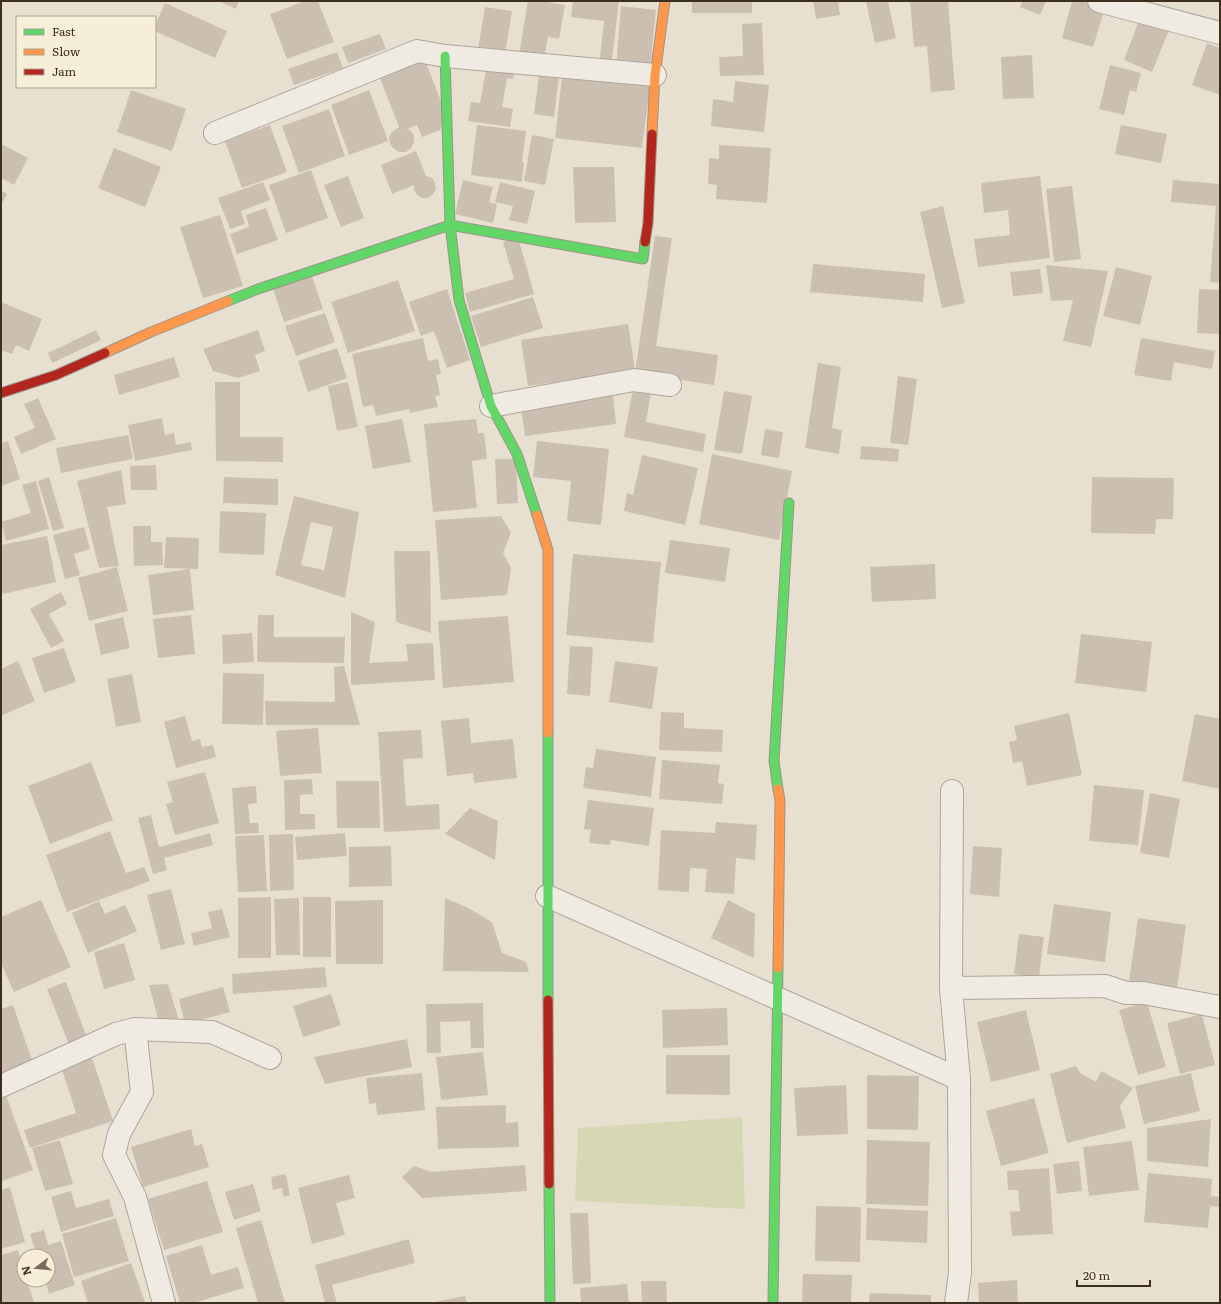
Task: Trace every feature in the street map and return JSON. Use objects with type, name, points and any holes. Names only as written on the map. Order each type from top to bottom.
[{"type":"street","points":[[1,393],[56,376],[151,332],[258,289],[450,225],[643,259],[648,223],[656,75],[665,1]]},
{"type":"street","points":[[1099,1],[1220,33]]},
{"type":"street","points":[[215,133],[417,51],[445,56],[656,75]]},
{"type":"street","points":[[445,56],[450,225],[459,300],[491,406],[517,454],[548,550],[547,896],[550,1303]]},
{"type":"street","points":[[491,406],[634,380],[670,385]]},
{"type":"street","points":[[773,1303],[780,800],[774,761],[789,503]]},
{"type":"street","points":[[952,791],[951,988],[958,1079],[960,1273],[956,1303]]},
{"type":"street","points":[[547,896],[958,1079]]},
{"type":"street","points":[[951,988],[1105,986],[1126,993],[1143,993],[1165,996],[1220,1007]]},
{"type":"street","points":[[135,1029],[142,1092],[119,1134],[114,1155],[135,1198],[164,1303]]},
{"type":"street","points":[[1,1086],[116,1034],[135,1029],[212,1032],[270,1058]]},
{"type":"green space","points":[[742,1117],[745,1209],[575,1201],[578,1128]]},
{"type":"building","points":[[219,1],[239,1],[236,9]]},
{"type":"building","points":[[305,1],[318,1],[334,42],[287,59],[270,14]]},
{"type":"building","points":[[528,1],[542,1],[565,5],[559,39],[548,37],[544,60],[519,55]]},
{"type":"building","points":[[573,1],[619,1],[612,60],[600,58],[604,21],[571,17]]},
{"type":"building","points":[[692,1],[752,1],[752,13],[692,13]]},
{"type":"building","points":[[813,1],[838,1],[840,15],[816,19]]},
{"type":"building","points":[[866,1],[888,1],[896,38],[875,43]]},
{"type":"building","points":[[910,1],[948,1],[955,90],[931,92],[927,46],[914,47]]},
{"type":"building","points":[[1023,1],[1046,1],[1040,15],[1020,7]]},
{"type":"building","points":[[1072,1],[1081,1],[1105,8],[1093,47],[1062,38]]},
{"type":"building","points":[[165,3],[227,31],[215,58],[156,31],[156,24]]},
{"type":"building","points":[[621,6],[656,10],[650,69],[616,66]]},
{"type":"building","points":[[485,7],[512,11],[505,54],[478,49]]},
{"type":"building","points":[[1142,13],[1171,25],[1152,72],[1124,60]]},
{"type":"building","points":[[762,23],[764,75],[720,76],[719,57],[743,56],[742,24]]},
{"type":"building","points":[[380,34],[386,49],[348,63],[342,47]]},
{"type":"building","points":[[1207,43],[1220,48],[1220,95],[1192,85]]},
{"type":"building","points":[[337,52],[343,68],[294,85],[288,69]]},
{"type":"building","points":[[423,55],[446,114],[440,130],[422,137],[417,125],[407,129],[410,130],[414,136],[414,142],[411,148],[406,152],[399,152],[390,144],[389,137],[392,132],[399,127],[378,73]]},
{"type":"building","points":[[1032,55],[1034,98],[1003,99],[1001,57]]},
{"type":"building","points":[[488,60],[515,65],[513,79],[507,78],[502,107],[513,109],[510,127],[468,121],[471,102],[480,103]]},
{"type":"building","points":[[1110,65],[1141,73],[1136,92],[1130,90],[1124,115],[1099,109]]},
{"type":"building","points":[[540,67],[560,69],[554,117],[534,114]]},
{"type":"building","points":[[563,68],[651,79],[642,148],[555,138]]},
{"type":"building","points":[[735,81],[769,85],[764,132],[711,126],[713,99],[733,102]]},
{"type":"building","points":[[131,90],[186,109],[172,151],[117,132]]},
{"type":"building","points":[[369,90],[388,141],[349,155],[331,105]]},
{"type":"building","points":[[329,109],[345,156],[299,173],[282,126]]},
{"type":"building","points":[[270,125],[287,172],[242,188],[225,141]]},
{"type":"building","points":[[477,125],[526,131],[522,162],[524,162],[522,182],[471,175]]},
{"type":"building","points":[[1121,125],[1167,134],[1161,163],[1115,154]]},
{"type":"building","points":[[532,135],[554,139],[545,185],[524,181]]},
{"type":"building","points":[[1,144],[28,158],[14,185],[1,178]]},
{"type":"building","points":[[719,145],[771,148],[767,203],[716,199],[717,185],[708,184],[709,158],[719,159]]},
{"type":"building","points":[[114,148],[161,167],[145,207],[98,188]]},
{"type":"building","points":[[416,151],[426,176],[432,178],[436,189],[428,198],[422,198],[417,195],[414,190],[414,185],[392,194],[381,165]]},
{"type":"building","points":[[573,167],[614,167],[616,222],[575,223]]},
{"type":"building","points":[[311,170],[328,218],[286,233],[269,185]]},
{"type":"building","points":[[348,176],[364,218],[341,227],[324,185]]},
{"type":"building","points":[[1040,176],[1050,258],[978,267],[974,239],[1010,235],[1008,210],[984,213],[981,183]]},
{"type":"building","points":[[463,180],[493,187],[489,202],[497,204],[493,223],[455,214]]},
{"type":"building","points":[[1173,180],[1220,184],[1220,283],[1210,282],[1216,206],[1171,202]]},
{"type":"building","points":[[263,182],[270,200],[241,211],[245,224],[230,229],[218,198]]},
{"type":"building","points":[[500,182],[535,191],[527,224],[509,220],[513,206],[495,202]]},
{"type":"building","points":[[1072,186],[1081,259],[1054,262],[1046,189]]},
{"type":"building","points":[[1,190],[7,194],[1,205]]},
{"type":"building","points":[[943,206],[965,303],[942,308],[920,212]]},
{"type":"building","points":[[266,208],[278,240],[237,254],[230,234],[249,227],[246,215]]},
{"type":"building","points":[[220,215],[243,286],[203,298],[180,227]]},
{"type":"building","points":[[655,236],[672,238],[656,346],[718,355],[714,385],[635,373]]},
{"type":"building","points":[[518,237],[534,294],[470,312],[465,293],[514,279],[503,242]]},
{"type":"building","points":[[813,264],[925,274],[923,302],[810,292]]},
{"type":"building","points":[[1046,265],[1108,271],[1091,347],[1063,341],[1073,300],[1051,301]]},
{"type":"building","points":[[1116,267],[1152,276],[1140,325],[1103,316]]},
{"type":"building","points":[[1040,269],[1043,293],[1013,296],[1010,272]]},
{"type":"building","points":[[312,276],[323,309],[284,322],[273,289]]},
{"type":"building","points":[[398,280],[415,331],[348,353],[331,302]]},
{"type":"building","points":[[447,289],[470,360],[447,368],[434,331],[421,336],[409,302]]},
{"type":"building","points":[[1199,289],[1220,290],[1220,334],[1197,333]]},
{"type":"building","points":[[533,297],[543,328],[481,347],[471,316]]},
{"type":"building","points":[[1,302],[42,319],[29,351],[16,345],[12,354],[1,350]]},
{"type":"building","points":[[325,313],[335,342],[296,356],[285,326]]},
{"type":"building","points":[[628,324],[635,370],[528,386],[521,340]]},
{"type":"building","points":[[96,330],[101,340],[52,363],[48,353]]},
{"type":"building","points":[[258,330],[265,351],[255,355],[260,371],[239,378],[213,371],[203,349]]},
{"type":"building","points":[[423,338],[428,361],[438,359],[441,374],[436,375],[440,395],[435,396],[438,407],[410,413],[409,409],[376,416],[373,405],[363,407],[352,354]]},
{"type":"building","points":[[1141,338],[1215,351],[1212,369],[1174,362],[1171,381],[1134,375]]},
{"type":"building","points":[[337,348],[347,378],[308,392],[298,361]]},
{"type":"building","points":[[174,357],[180,377],[119,395],[114,375]]},
{"type":"building","points":[[818,363],[841,367],[832,428],[842,430],[839,454],[805,448]]},
{"type":"building","points":[[898,376],[917,379],[908,445],[890,443]]},
{"type":"building","points":[[215,382],[240,382],[240,437],[283,437],[283,462],[216,461]]},
{"type":"building","points":[[348,382],[358,427],[337,431],[328,386]]},
{"type":"building","points":[[634,384],[652,387],[646,422],[706,434],[703,452],[624,437]]},
{"type":"building","points":[[724,391],[752,396],[742,454],[714,450]]},
{"type":"building","points":[[613,395],[616,424],[525,436],[521,407]]},
{"type":"building","points":[[38,398],[56,439],[21,454],[14,437],[35,428],[24,404]]},
{"type":"building","points":[[162,418],[165,435],[174,433],[176,445],[191,442],[192,450],[135,461],[128,425]]},
{"type":"building","points":[[402,419],[411,462],[373,469],[365,426]]},
{"type":"building","points":[[476,419],[478,433],[484,433],[487,459],[472,461],[477,508],[433,512],[424,424]]},
{"type":"building","points":[[765,429],[783,432],[779,458],[761,455]]},
{"type":"building","points":[[128,435],[133,459],[61,473],[56,448]]},
{"type":"building","points":[[8,441],[20,479],[1,486],[1,443]]},
{"type":"building","points":[[537,441],[609,449],[601,525],[567,521],[571,481],[533,477]]},
{"type":"building","points":[[861,446],[899,449],[898,462],[860,459]]},
{"type":"building","points":[[712,454],[792,471],[779,540],[699,524]]},
{"type":"building","points":[[642,455],[698,468],[685,525],[624,511],[627,493],[633,495]]},
{"type":"building","points":[[495,459],[516,459],[518,503],[497,504]]},
{"type":"building","points":[[156,465],[157,490],[131,490],[130,466]]},
{"type":"building","points":[[121,470],[126,504],[107,507],[119,566],[99,568],[77,481]]},
{"type":"building","points":[[49,477],[64,528],[53,531],[38,481]]},
{"type":"building","points":[[224,477],[278,479],[278,505],[223,503]]},
{"type":"building","points":[[1092,477],[1174,478],[1173,519],[1156,519],[1155,534],[1091,533]]},
{"type":"building","points":[[36,481],[49,529],[6,541],[1,522],[31,513],[22,485]]},
{"type":"building","points":[[294,496],[359,512],[345,598],[275,575]],"holes":[[[311,522],[333,527],[324,570],[301,565]]]},
{"type":"building","points":[[220,511],[266,513],[264,555],[219,553]]},
{"type":"building","points":[[501,516],[511,533],[503,553],[511,568],[507,595],[441,600],[435,520]]},
{"type":"building","points":[[133,526],[151,526],[151,542],[162,542],[163,565],[134,566]]},
{"type":"building","points":[[84,527],[90,549],[74,554],[80,575],[65,579],[53,535]]},
{"type":"building","points":[[47,536],[56,582],[3,594],[1,584],[1,545]]},
{"type":"building","points":[[166,537],[199,538],[198,569],[164,568]]},
{"type":"building","points":[[670,540],[730,548],[725,582],[665,573]]},
{"type":"building","points":[[394,551],[430,551],[431,633],[396,622]]},
{"type":"building","points":[[573,554],[661,562],[653,643],[566,635]]},
{"type":"building","points":[[935,564],[936,599],[872,602],[870,567]]},
{"type":"building","points":[[117,567],[128,611],[89,621],[78,578]]},
{"type":"building","points":[[190,569],[194,610],[153,615],[148,575]]},
{"type":"building","points":[[61,592],[67,604],[49,614],[64,641],[51,648],[30,609]]},
{"type":"building","points":[[351,612],[375,622],[369,663],[408,661],[406,644],[433,643],[435,680],[351,685]]},
{"type":"building","points":[[191,615],[195,654],[158,658],[153,619]]},
{"type":"building","points":[[258,615],[274,615],[274,637],[345,637],[344,663],[257,662]]},
{"type":"building","points":[[508,616],[514,682],[443,688],[438,621]]},
{"type":"building","points":[[123,617],[130,648],[101,655],[94,624]]},
{"type":"building","points":[[252,633],[254,662],[223,664],[222,635]]},
{"type":"building","points":[[1081,634],[1152,642],[1146,692],[1075,683]]},
{"type":"building","points":[[570,646],[593,647],[590,696],[567,694]]},
{"type":"building","points":[[64,648],[76,682],[44,693],[32,658]]},
{"type":"building","points":[[18,661],[35,701],[1,716],[1,669]]},
{"type":"building","points":[[615,661],[658,667],[652,709],[609,702]]},
{"type":"building","points":[[344,666],[360,725],[266,725],[265,701],[335,702],[334,667]]},
{"type":"building","points":[[223,673],[264,674],[263,725],[222,724]]},
{"type":"building","points":[[132,674],[141,722],[116,727],[107,679]]},
{"type":"building","points":[[661,712],[684,713],[684,728],[723,730],[722,752],[659,750]]},
{"type":"building","points":[[1069,713],[1082,775],[1027,786],[1022,761],[1013,763],[1009,742],[1017,740],[1014,726]]},
{"type":"building","points":[[1195,714],[1220,719],[1220,789],[1182,781]]},
{"type":"building","points":[[185,716],[192,741],[200,739],[202,747],[213,745],[216,757],[176,768],[164,722]]},
{"type":"building","points":[[469,718],[471,743],[513,739],[517,778],[474,783],[473,773],[447,776],[441,721]]},
{"type":"building","points":[[318,728],[322,773],[280,776],[276,731]]},
{"type":"building","points":[[421,730],[423,758],[403,759],[406,806],[439,804],[440,829],[384,832],[378,732]]},
{"type":"building","points":[[596,749],[656,757],[651,797],[583,788],[586,767],[593,768]]},
{"type":"building","points":[[662,760],[720,765],[718,783],[724,784],[722,804],[659,799]]},
{"type":"building","points":[[91,762],[113,820],[50,844],[28,786]]},
{"type":"building","points":[[205,772],[219,823],[175,835],[166,804],[173,802],[167,782]]},
{"type":"building","points":[[312,779],[313,794],[300,795],[300,814],[315,814],[315,829],[285,830],[284,780]]},
{"type":"building","points":[[336,781],[379,781],[380,828],[337,828]]},
{"type":"building","points":[[1094,785],[1144,790],[1138,845],[1089,841]]},
{"type":"building","points":[[256,786],[257,803],[248,804],[250,823],[258,823],[259,833],[235,834],[232,788]]},
{"type":"building","points":[[1150,793],[1180,799],[1169,858],[1140,853]]},
{"type":"building","points":[[588,800],[654,808],[649,846],[611,840],[610,845],[589,843],[591,830],[584,829]]},
{"type":"building","points":[[470,808],[498,821],[495,860],[445,834]]},
{"type":"building","points":[[151,815],[159,847],[210,833],[213,845],[164,858],[167,870],[153,874],[138,818]]},
{"type":"building","points":[[716,822],[757,825],[755,860],[736,858],[734,894],[705,892],[707,869],[690,868],[689,892],[658,890],[661,830],[715,833]]},
{"type":"building","points":[[110,831],[126,873],[144,867],[150,881],[67,912],[46,855]]},
{"type":"building","points":[[345,833],[347,856],[297,860],[295,837]]},
{"type":"building","points":[[293,834],[294,890],[270,891],[269,835]]},
{"type":"building","points":[[264,835],[267,891],[238,892],[235,836]]},
{"type":"building","points":[[391,846],[392,886],[349,887],[349,847]]},
{"type":"building","points":[[973,846],[1002,848],[999,897],[970,894]]},
{"type":"building","points":[[171,889],[185,944],[161,950],[147,895]]},
{"type":"building","points":[[271,897],[271,958],[238,958],[238,898]]},
{"type":"building","points":[[303,897],[331,897],[331,957],[303,957]]},
{"type":"building","points":[[299,898],[300,955],[276,955],[274,899]]},
{"type":"building","points":[[445,898],[468,908],[492,922],[502,953],[526,962],[529,972],[443,971]]},
{"type":"building","points":[[41,900],[71,967],[14,992],[1,963],[1,917]]},
{"type":"building","points":[[383,900],[383,964],[336,964],[335,901]]},
{"type":"building","points":[[728,900],[755,914],[754,958],[711,938]]},
{"type":"building","points":[[99,901],[105,914],[125,905],[137,931],[88,953],[72,913]]},
{"type":"building","points":[[1054,904],[1111,912],[1105,962],[1047,954]]},
{"type":"building","points":[[222,909],[230,937],[194,946],[191,933],[212,928],[208,912]]},
{"type":"building","points":[[1138,918],[1186,925],[1177,989],[1129,982]]},
{"type":"building","points":[[1019,934],[1044,937],[1039,977],[1014,974]]},
{"type":"building","points":[[124,943],[135,980],[104,989],[94,952]]},
{"type":"building","points":[[325,967],[327,987],[233,994],[232,974]]},
{"type":"building","points":[[66,982],[88,1040],[70,1047],[47,989]]},
{"type":"building","points":[[168,984],[180,1024],[160,1026],[149,985]]},
{"type":"building","points":[[223,987],[230,1012],[185,1024],[179,999]]},
{"type":"building","points":[[331,994],[341,1025],[303,1037],[293,1006]]},
{"type":"building","points":[[1147,1002],[1166,1067],[1138,1075],[1119,1010]]},
{"type":"building","points":[[483,1003],[484,1048],[471,1048],[470,1021],[440,1022],[441,1053],[427,1053],[426,1004]]},
{"type":"building","points":[[13,1005],[34,1066],[1,1078],[1,1009]]},
{"type":"building","points":[[727,1008],[728,1045],[663,1048],[662,1010]]},
{"type":"building","points":[[1026,1010],[1040,1070],[991,1082],[977,1022]]},
{"type":"building","points":[[1202,1014],[1215,1065],[1180,1074],[1167,1023]]},
{"type":"building","points":[[407,1039],[412,1067],[325,1084],[314,1057]]},
{"type":"building","points":[[90,1052],[113,1121],[30,1148],[24,1130],[76,1113],[60,1063]]},
{"type":"building","points":[[483,1052],[488,1095],[441,1100],[436,1057]]},
{"type":"building","points":[[666,1055],[730,1055],[730,1095],[666,1094]]},
{"type":"building","points":[[1076,1066],[1080,1073],[1096,1082],[1101,1071],[1133,1088],[1120,1106],[1126,1128],[1067,1143],[1050,1074]]},
{"type":"building","points":[[422,1073],[425,1110],[377,1115],[376,1103],[369,1104],[366,1078]]},
{"type":"building","points":[[1191,1073],[1200,1111],[1144,1124],[1135,1086]]},
{"type":"building","points":[[867,1075],[919,1076],[918,1130],[867,1129]]},
{"type":"building","points":[[846,1085],[848,1134],[797,1136],[794,1088]]},
{"type":"building","points":[[3,1087],[33,1170],[2,1181],[1,1088]]},
{"type":"building","points":[[1034,1098],[1049,1153],[1001,1166],[986,1111]]},
{"type":"building","points":[[506,1105],[506,1123],[518,1122],[519,1147],[438,1149],[436,1107]]},
{"type":"building","points":[[1211,1119],[1208,1167],[1147,1161],[1147,1128]]},
{"type":"building","points":[[191,1129],[195,1146],[202,1144],[209,1167],[143,1187],[131,1147]]},
{"type":"building","points":[[60,1140],[73,1184],[45,1191],[32,1148]]},
{"type":"building","points":[[867,1140],[930,1142],[928,1206],[866,1204]]},
{"type":"building","points":[[1132,1141],[1139,1190],[1089,1196],[1083,1147]]},
{"type":"building","points":[[1079,1161],[1082,1191],[1057,1194],[1053,1164]]},
{"type":"building","points":[[525,1165],[527,1191],[422,1198],[402,1177],[414,1166],[431,1172]]},
{"type":"building","points":[[1049,1168],[1053,1234],[1012,1236],[1010,1212],[1020,1211],[1018,1190],[1008,1190],[1007,1171]]},
{"type":"building","points":[[1148,1173],[1212,1179],[1211,1196],[1220,1197],[1220,1199],[1219,1207],[1210,1206],[1208,1228],[1144,1222]]},
{"type":"building","points":[[286,1174],[290,1195],[284,1197],[282,1188],[273,1190],[271,1177]]},
{"type":"building","points":[[349,1175],[355,1198],[336,1203],[345,1235],[312,1244],[298,1188]]},
{"type":"building","points":[[207,1181],[223,1232],[164,1250],[148,1199]]},
{"type":"building","points":[[253,1184],[261,1211],[234,1220],[225,1192]]},
{"type":"building","points":[[10,1187],[25,1242],[1,1249],[1,1190]]},
{"type":"building","points":[[71,1191],[76,1208],[109,1199],[114,1216],[61,1232],[51,1197]]},
{"type":"building","points":[[816,1206],[861,1207],[860,1262],[815,1261]]},
{"type":"building","points":[[867,1208],[928,1211],[927,1243],[866,1240]]},
{"type":"building","points":[[570,1213],[588,1213],[591,1283],[573,1284]]},
{"type":"building","points":[[116,1218],[129,1261],[74,1277],[62,1234]]},
{"type":"building","points":[[261,1220],[285,1303],[258,1303],[236,1228]]},
{"type":"building","points":[[44,1230],[48,1245],[61,1241],[75,1285],[49,1294],[47,1288],[56,1288],[56,1248],[34,1248],[30,1234]]},
{"type":"building","points":[[409,1239],[415,1263],[332,1285],[337,1303],[325,1303],[315,1265]]},
{"type":"building","points":[[202,1245],[211,1275],[238,1267],[244,1288],[193,1303],[180,1303],[166,1256]]},
{"type":"building","points":[[16,1251],[16,1288],[29,1288],[34,1303],[1,1303],[1,1255]]},
{"type":"building","points":[[131,1263],[145,1302],[88,1303],[81,1281]]},
{"type":"building","points":[[803,1274],[852,1275],[851,1303],[802,1303]]},
{"type":"building","points":[[1017,1280],[1018,1303],[979,1303],[978,1283]]},
{"type":"building","points":[[641,1281],[666,1281],[667,1303],[642,1303]]},
{"type":"building","points":[[627,1284],[629,1303],[581,1303],[580,1288]]},
{"type":"building","points":[[870,1293],[931,1295],[931,1303],[869,1303]]},
{"type":"building","points":[[465,1296],[467,1303],[435,1303],[435,1302]]},
{"type":"traffic: fast","points":[[445,56],[450,225],[459,300],[491,406],[517,454],[537,515]]},
{"type":"traffic: fast","points":[[228,301],[258,289],[450,225],[643,259],[645,242]]},
{"type":"traffic: fast","points":[[778,789],[774,761],[789,503]]},
{"type":"traffic: fast","points":[[548,733],[548,1000]]},
{"type":"traffic: fast","points":[[773,1303],[778,968]]},
{"type":"traffic: fast","points":[[549,1184],[550,1303]]},
{"type":"traffic: slow","points":[[652,134],[655,75],[665,1]]},
{"type":"traffic: slow","points":[[105,353],[151,332],[228,301]]},
{"type":"traffic: slow","points":[[537,515],[548,550],[548,733]]},
{"type":"traffic: slow","points":[[778,789],[780,800],[778,968]]},
{"type":"traffic: jam","points":[[645,242],[648,223],[652,134]]},
{"type":"traffic: jam","points":[[1,393],[56,375],[105,353]]},
{"type":"traffic: jam","points":[[548,1000],[549,1184]]}]
